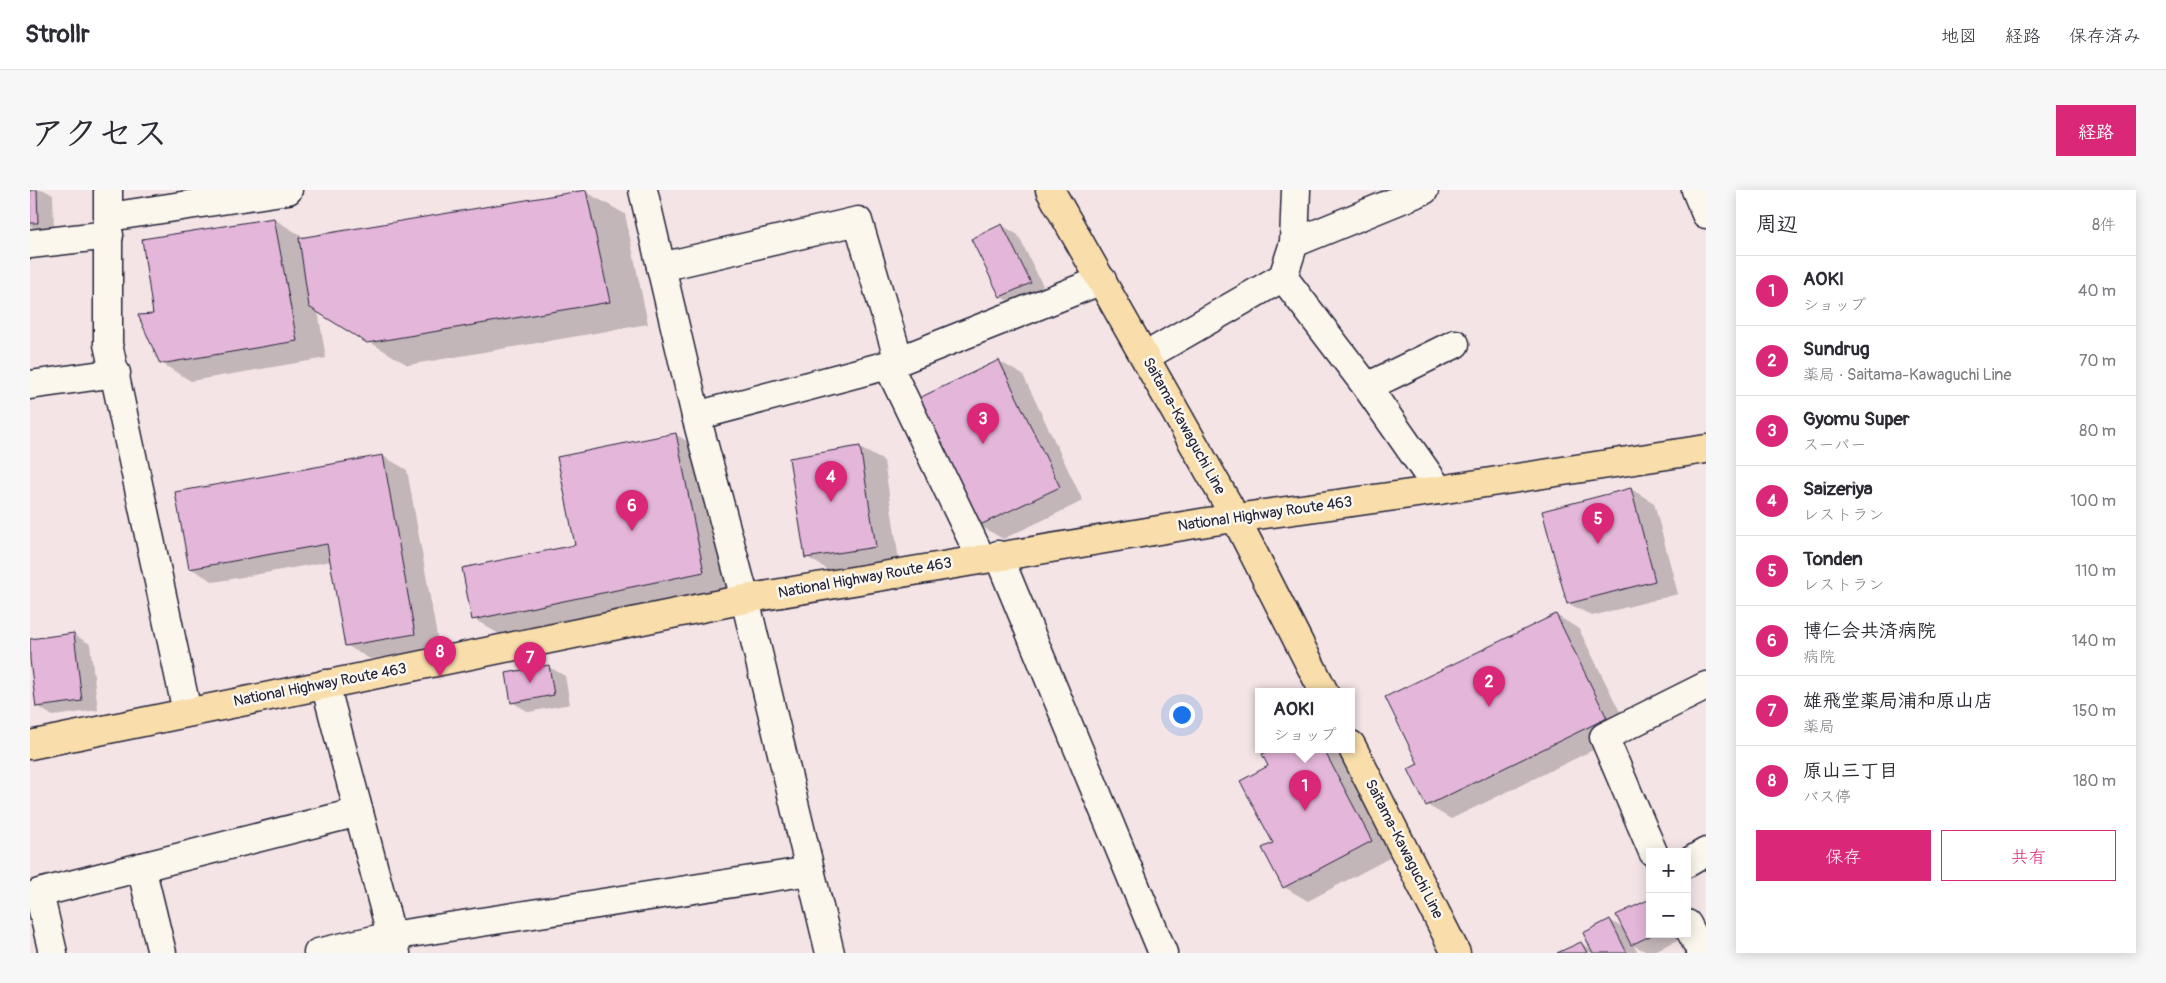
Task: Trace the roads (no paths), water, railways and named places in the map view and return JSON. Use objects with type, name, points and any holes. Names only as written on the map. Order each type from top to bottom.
[{"type":"main road","name":"Saitama-Kawaguchi Line","points":[[1050,190],[1146,356],[1235,517],[1322,688]]},
{"type":"main road","name":"National Highway Route 463","points":[[30,745],[745,599],[1235,517],[1439,490],[1706,448]]},
{"type":"main road","name":"Saitama-Kawaguchi Line","points":[[1355,753],[1456,953]]},
{"type":"street","points":[[108,190],[108,344],[116,373],[188,712]]},
{"type":"street","points":[[30,244],[288,190]]},
{"type":"street","points":[[643,190],[696,416],[745,599],[830,953]]},
{"type":"street","points":[[1146,356],[1283,277],[1294,243],[1296,190]]},
{"type":"street","points":[[1294,243],[1424,190]]},
{"type":"street","points":[[1696,190],[1706,214]]},
{"type":"street","points":[[661,266],[858,221],[893,363],[990,557],[1163,953]]},
{"type":"street","points":[[1283,277],[1367,387],[1439,490]]},
{"type":"street","points":[[696,416],[893,363],[1102,280]]},
{"type":"street","points":[[1367,387],[1455,344]]},
{"type":"street","points":[[30,385],[116,373]]},
{"type":"street","points":[[325,684],[394,944]]},
{"type":"street","points":[[1651,848],[1604,737],[1706,686]]},
{"type":"street","points":[[53,953],[39,893],[359,812]]},
{"type":"street","points":[[1691,861],[1706,852]]},
{"type":"street","points":[[141,867],[162,953]]},
{"type":"street","points":[[318,953],[394,944],[810,871]]},
{"type":"place","name":"Gyomu Super","points":[[983,444]]},
{"type":"place","name":"Saizeriya","points":[[831,502]]},
{"type":"place","name":"博仁会共済病院","points":[[632,531]]},
{"type":"place","name":"Tonden","points":[[1598,544]]},
{"type":"place","name":"原山三丁目","points":[[440,677]]},
{"type":"place","name":"雄飛堂薬局浦和原山店","points":[[530,683]]},
{"type":"place","name":"Sundrug","points":[[1489,707]]},
{"type":"place","name":"AOKI","points":[[1305,811]]}]
